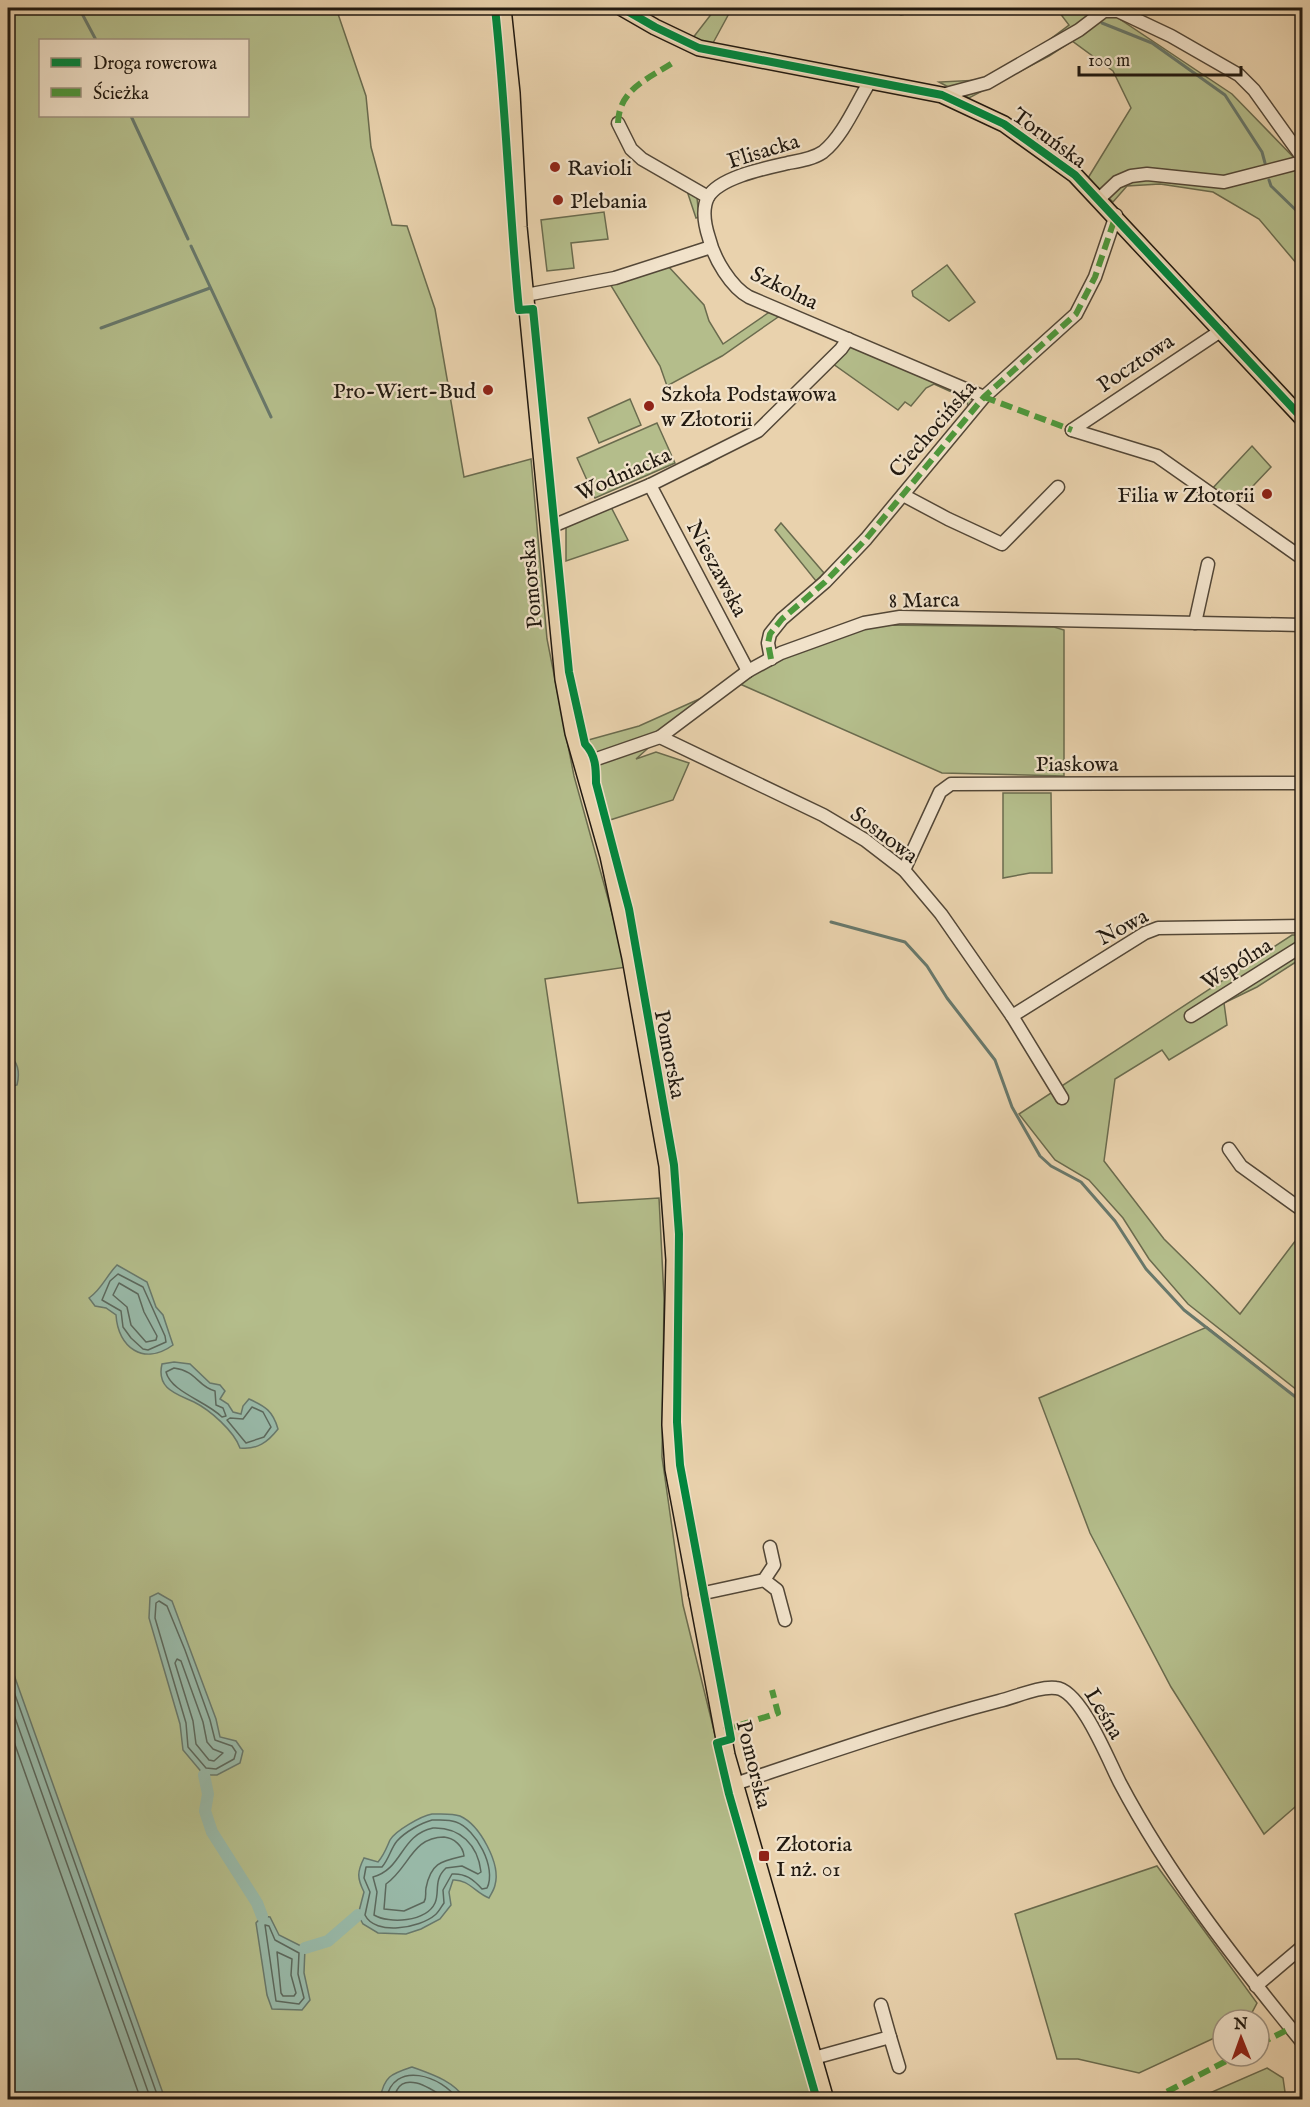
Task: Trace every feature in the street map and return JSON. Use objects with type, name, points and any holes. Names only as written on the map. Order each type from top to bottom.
[{"type":"main road","name":"Pomorska","points":[[503,8],[512,83],[519,227],[563,679],[582,764],[608,856],[630,958],[667,1166],[674,1287],[670,1440],[695,1595],[735,1784],[826,2100]]},
{"type":"main road","name":"Toruńska","points":[[622,8],[699,48],[868,83],[942,95],[1004,124],[1069,169],[1100,199],[1302,418]]},
{"type":"street","points":[[942,95],[987,83],[1009,73],[1055,42],[1079,30],[1104,11],[1118,11],[1143,22],[1239,75],[1254,90],[1302,157]]},
{"type":"street","name":"Flisacka","points":[[708,197],[721,185],[753,172],[809,158],[822,152],[840,130],[868,83]]},
{"type":"street","points":[[618,123],[632,149],[642,159],[708,197]]},
{"type":"street","points":[[1100,199],[1117,182],[1131,176],[1147,174],[1224,183],[1302,162]]},
{"type":"street","name":"Szkolna","points":[[708,197],[705,225],[711,247],[741,293],[984,397]]},
{"type":"street","name":"Ciechocińska","points":[[771,658],[768,643],[770,634],[825,582],[903,495],[984,397],[1076,314],[1095,277],[1116,215]]},
{"type":"street","points":[[526,295],[615,278],[711,247]]},
{"type":"street","name":"Pocztowa","points":[[1222,330],[1072,430],[1157,456],[1302,558]]},
{"type":"street","name":"Wodniacka","points":[[548,528],[650,485],[758,431],[841,349],[848,339]]},
{"type":"street","name":"Nieszawska","points":[[650,485],[748,671]]},
{"type":"street","points":[[903,495],[1002,544],[1058,487]]},
{"type":"street","points":[[1195,623],[1208,564]]},
{"type":"street","name":"8 Marca","points":[[582,764],[660,737],[748,671],[771,658],[864,623],[900,617],[1302,625]]},
{"type":"street","name":"Sosnowa","points":[[660,737],[823,815],[865,840],[904,870],[941,914],[1012,1016],[1062,1098]]},
{"type":"street","name":"Piaskowa","points":[[904,870],[940,792],[951,784],[1302,783]]},
{"type":"street","name":"Nowa","points":[[1012,1016],[1145,933],[1158,928],[1302,927]]},
{"type":"street","name":"Wspólna","points":[[1191,1016],[1302,946]]},
{"type":"street","points":[[1229,1149],[1241,1166],[1302,1210]]},
{"type":"street","points":[[695,1595],[764,1580],[774,1565],[770,1547]]},
{"type":"street","points":[[764,1580],[777,1590],[785,1620]]},
{"type":"street","name":"Leśna","points":[[735,1784],[970,1708],[1043,1690],[1056,1688],[1065,1691],[1073,1696],[1084,1713],[1145,1830],[1256,1986],[1302,2042]]},
{"type":"street","points":[[1256,1986],[1302,1947]]},
{"type":"street","points":[[881,2006],[899,2067]]},
{"type":"street","points":[[814,2058],[890,2037]]},
{"type":"green space","points":[[8,8],[336,8],[366,96],[371,147],[392,225],[407,226],[435,309],[464,477],[531,459],[547,639],[574,776],[627,967],[545,979],[578,1203],[659,1198],[664,1298],[662,1457],[683,1605],[755,1897],[816,2099],[8,2100]]},
{"type":"green space","points":[[716,8],[732,8],[713,43],[692,39]]},
{"type":"green space","points":[[814,8],[935,8],[901,15],[890,10]]},
{"type":"green space","points":[[1056,8],[1103,8],[1232,94],[1302,166],[1302,270],[1259,219],[1213,192],[1160,184],[1127,186],[1113,202],[1088,178],[1131,108],[1113,71],[1072,41],[1049,56],[969,98],[939,82],[980,80],[1037,49],[1069,25]]},
{"type":"green space","points":[[687,191],[697,198],[699,217],[696,218]]},
{"type":"green space","points":[[604,212],[608,239],[571,243],[574,268],[547,271],[541,220]]},
{"type":"green space","points":[[947,265],[975,302],[949,321],[913,296],[912,291]]},
{"type":"green space","points":[[668,266],[704,305],[709,321],[723,344],[771,311],[781,315],[722,356],[667,386],[660,366],[610,284]]},
{"type":"green space","points":[[847,344],[853,348],[855,345],[975,399],[968,408],[967,399],[934,384],[926,388],[911,406],[905,402],[898,410],[833,364],[765,431],[708,464],[611,507],[628,540],[566,561],[566,527],[760,426]]},
{"type":"green space","points":[[630,399],[641,425],[599,443],[588,418]]},
{"type":"green space","points":[[657,423],[675,463],[595,498],[577,458]]},
{"type":"green space","points":[[1252,446],[1271,467],[1234,506],[1211,490]]},
{"type":"green space","points":[[781,523],[824,573],[816,581],[775,530]]},
{"type":"green space","points":[[879,625],[1054,627],[1064,630],[1064,776],[942,773],[740,684],[785,653]]},
{"type":"green space","points":[[706,696],[636,759],[656,752],[689,763],[673,800],[610,820],[581,742],[639,726]]},
{"type":"green space","points":[[1003,793],[1051,793],[1052,873],[1030,873],[1003,878]]},
{"type":"green space","points":[[1292,935],[1302,935],[1302,958],[1257,987],[1224,1003],[1227,1025],[1169,1060],[1162,1050],[1115,1079],[1104,1161],[1164,1239],[1240,1314],[1302,1232],[1302,1394],[1188,1304],[1149,1259],[1123,1218],[1089,1180],[1055,1160],[1019,1114]]},
{"type":"green space","points":[[1207,1327],[1302,1402],[1302,1801],[1264,1834],[1171,1687],[1090,1533],[1039,1398]]},
{"type":"green space","points":[[1157,1866],[1257,2003],[1254,2008],[1211,2008],[1211,2040],[1139,2073],[1078,2059],[1057,2059],[1015,1914]]},
{"type":"green space","points":[[1267,2068],[1283,2078],[1286,2099],[1196,2099]]},
{"type":"water","points":[[8,1054],[16,1064],[18,1072],[17,1085],[9,1087]]},
{"type":"water","points":[[117,1265],[147,1282],[156,1307],[163,1315],[173,1345],[152,1354],[134,1350],[122,1337],[116,1315],[106,1308],[95,1306],[89,1298]]},
{"type":"water","points":[[174,1362],[190,1364],[210,1383],[220,1385],[225,1391],[220,1399],[228,1404],[233,1412],[241,1414],[243,1406],[249,1399],[264,1407],[271,1413],[278,1429],[262,1444],[252,1448],[240,1448],[233,1435],[214,1416],[165,1385],[161,1372],[162,1364]]},
{"type":"water","points":[[158,1593],[172,1601],[216,1719],[220,1737],[236,1741],[243,1751],[240,1763],[217,1775],[204,1775],[183,1750],[180,1724],[149,1618],[150,1597]]},
{"type":"water","points":[[8,1658],[165,2099],[8,2099]]},
{"type":"water","points":[[432,1814],[460,1816],[475,1828],[492,1856],[496,1876],[493,1890],[489,1898],[468,1884],[453,1880],[449,1892],[451,1905],[440,1919],[406,1934],[378,1933],[363,1924],[358,1915],[364,1892],[360,1883],[359,1871],[364,1858],[378,1862],[397,1832]]},
{"type":"water","points":[[262,1916],[270,1917],[279,1935],[305,1948],[304,1973],[310,2000],[302,2010],[272,2009],[267,1995],[256,1923]]},
{"type":"water","points":[[412,2067],[434,2075],[455,2087],[465,2099],[380,2099],[384,2085],[390,2077]]},
{"type":"waterway","points":[[79,8],[95,39]]},
{"type":"waterway","points":[[1102,23],[1152,43],[1225,95],[1262,152],[1265,163]]},
{"type":"waterway","points":[[131,117],[188,239]]},
{"type":"waterway","points":[[1269,180],[1271,186],[1302,216]]},
{"type":"waterway","points":[[191,246],[271,417]]},
{"type":"waterway","points":[[101,328],[210,288]]},
{"type":"waterway","points":[[831,922],[905,942],[927,966],[947,998],[995,1060],[1012,1107],[1040,1156],[1051,1166],[1081,1182],[1115,1221],[1146,1269],[1184,1310],[1302,1402]]},
{"type":"waterway","points":[[204,1775],[208,1794],[205,1811],[212,1832],[257,1903],[262,1916]]},
{"type":"waterway","points":[[305,1948],[328,1941],[358,1915]]},
{"type":"marked path","points":[[618,123],[620,111],[629,93],[674,62]]},
{"type":"marked path","points":[[771,659],[768,643],[770,634],[782,619],[825,582],[866,539],[984,397],[1076,314],[1095,277],[1116,215]]},
{"type":"marked path","points":[[984,397],[1072,430]]},
{"type":"marked path","points":[[724,1730],[778,1713],[772,1690]]},
{"type":"marked path","points":[[1271,2038],[1291,2028]]},
{"type":"marked path","points":[[1151,2100],[1213,2068]]},
{"type":"marked path","points":[[1033,2098],[1039,2100]]},
{"type":"cycle path","points":[[495,8],[519,310],[533,309],[569,672],[585,744],[595,762],[596,783],[629,909],[674,1165],[679,1234],[677,1422],[680,1465],[731,1739],[717,1743],[729,1794],[817,2100]]},
{"type":"cycle path","points":[[622,8],[699,48],[942,95],[1004,124],[1075,175],[1302,418]]},
{"type":"place","name":"Ravioli","points":[[555,167]]},
{"type":"place","name":"Plebania","points":[[558,200]]},
{"type":"place","name":"Pro-Wiert-Bud","points":[[488,390]]},
{"type":"place","name":"Szkoła Podstawowa w Złotorii","points":[[649,406]]},
{"type":"place","name":"Filia w Złotorii","points":[[1267,494]]},
{"type":"place","name":"Złotoria I nż. 01","points":[[764,1856]]}]
